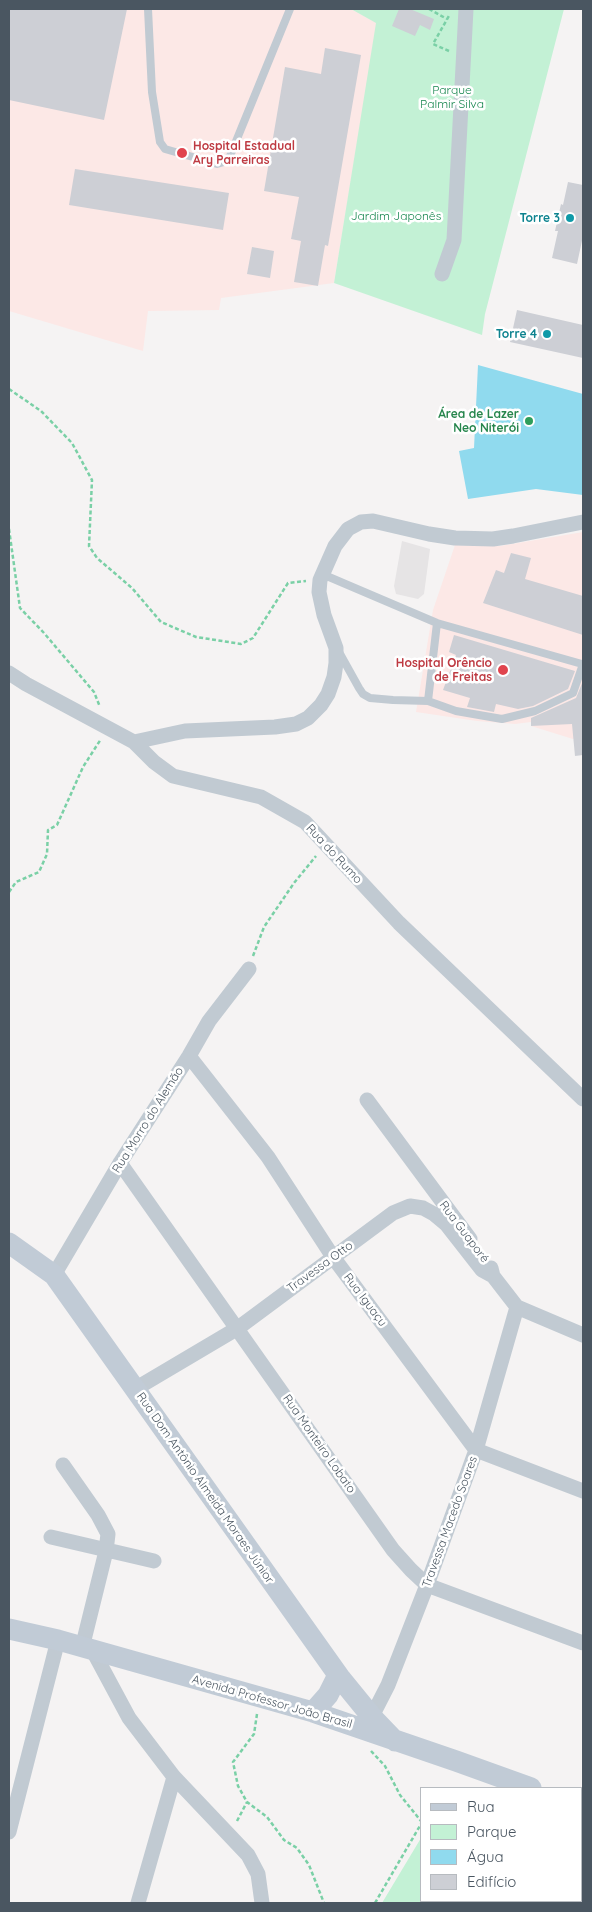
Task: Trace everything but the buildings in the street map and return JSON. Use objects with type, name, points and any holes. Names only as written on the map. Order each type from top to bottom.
[{"type":"main road","name":"Rua Dom Antônio Almeida Moraes Júnior","points":[[9,1243],[54,1275],[338,1675],[369,1724],[395,1741],[528,1787]]},
{"type":"main road","name":"Avenida Professor João Brasil","points":[[9,1629],[58,1640],[313,1712],[369,1724]]},
{"type":"main road","points":[[313,1712],[328,1695],[338,1675]]},
{"type":"street","points":[[442,274],[454,240],[466,9]]},
{"type":"street","points":[[134,742],[185,732],[275,727],[296,724],[308,718],[321,705],[328,694],[334,677],[336,648],[320,600],[321,577],[335,546],[348,529],[362,522],[373,522],[455,538],[493,538],[513,536],[583,522]]},
{"type":"street","name":"Rua do Rumo","points":[[9,673],[134,742],[154,762],[173,776],[262,797],[305,822],[398,924],[583,1099]]},
{"type":"street","name":"Rua Morro do Alemão","points":[[54,1275],[120,1163],[189,1056],[209,1021],[249,969]]},
{"type":"street","name":"Rua Iguaçu","points":[[189,1056],[268,1157],[333,1257],[476,1450]]},
{"type":"street","name":"Rua Guaporé","points":[[367,1100],[489,1264],[493,1276],[517,1307],[583,1335]]},
{"type":"street","name":"Rua Monteiro Lobato","points":[[120,1163],[393,1550],[427,1585],[583,1643]]},
{"type":"street","name":"Travessa Otto","points":[[135,1389],[238,1328],[393,1213],[410,1206],[422,1208],[434,1214],[446,1224],[482,1270],[493,1276]]},
{"type":"street","name":"Travessa Macedo Soares","points":[[369,1724],[388,1685],[476,1450],[517,1307]]},
{"type":"street","points":[[476,1450],[583,1491]]},
{"type":"street","points":[[63,1465],[105,1526],[108,1534],[88,1649],[129,1718],[174,1777],[248,1855],[258,1874],[262,1903]]},
{"type":"street","points":[[51,1537],[154,1561]]},
{"type":"street","points":[[9,1832],[58,1640]]},
{"type":"street","points":[[138,1903],[174,1777]]},
{"type":"lane","points":[[148,9],[152,92],[160,142],[165,149],[217,164],[224,162],[230,156],[290,9]]},
{"type":"lane","points":[[321,577],[438,623],[583,664],[573,693],[535,711],[502,719],[456,711],[428,701],[370,698],[363,694],[336,648]]},
{"type":"lane","points":[[428,701],[438,623]]},
{"type":"path","points":[[429,9],[447,19]]},
{"type":"path","points":[[453,9],[433,44],[463,58]]},
{"type":"path","points":[[9,388],[42,411],[72,443],[92,480],[89,546],[97,558],[132,588],[161,622],[196,637],[241,644],[252,638],[288,583],[321,577]]},
{"type":"path","points":[[9,529],[20,608],[94,692],[108,728],[83,767],[56,825],[48,830],[46,854],[40,872],[16,882],[9,892]]},
{"type":"path","points":[[249,969],[264,927],[294,883],[325,844]]},
{"type":"path","points":[[260,1698],[254,1734],[233,1762],[238,1786],[247,1802],[267,1817],[284,1840],[297,1848],[308,1865],[324,1903]]},
{"type":"path","points":[[369,1724],[361,1740],[385,1766],[400,1795],[420,1821]]},
{"type":"path","points":[[228,1834],[247,1802]]},
{"type":"path","points":[[375,1903],[420,1824]]},
{"type":"shaded area","name":"Hospital Estadual Ary Parreiras","points":[[9,9],[351,9],[377,23],[334,283],[221,298],[219,310],[148,311],[143,351],[9,311]]},
{"type":"shaded area","name":"Hospital Orêncio de Freitas","points":[[583,532],[583,746],[581,737],[573,739],[531,726],[531,722],[515,724],[477,721],[416,712],[433,610],[455,545],[500,546]]},
{"type":"shaded area","points":[[402,541],[430,549],[424,594],[418,599],[396,594],[394,586]]},
{"type":"green space","name":"Parque Palmir Silva","points":[[351,9],[564,9],[485,314],[482,335],[334,283],[376,23]]},
{"type":"green space","points":[[420,1840],[420,1902],[518,1903],[382,1903]]},
{"type":"water","name":"Área de Lazer Neo Niterói","points":[[478,365],[583,394],[583,495],[536,489],[468,499],[459,451],[474,448]]},
{"type":"place","name":"Hospital Estadual Ary Parreiras","points":[[182,153]]},
{"type":"place","name":"Torre 3","points":[[570,218]]},
{"type":"place","name":"Torre 4","points":[[547,334]]},
{"type":"place","name":"Área de Lazer Neo Niterói","points":[[529,421]]},
{"type":"place","name":"Hospital Orêncio de Freitas","points":[[503,670]]},
{"type":"park label","name":"Jardim Japonês","points":[[396,216]]}]
